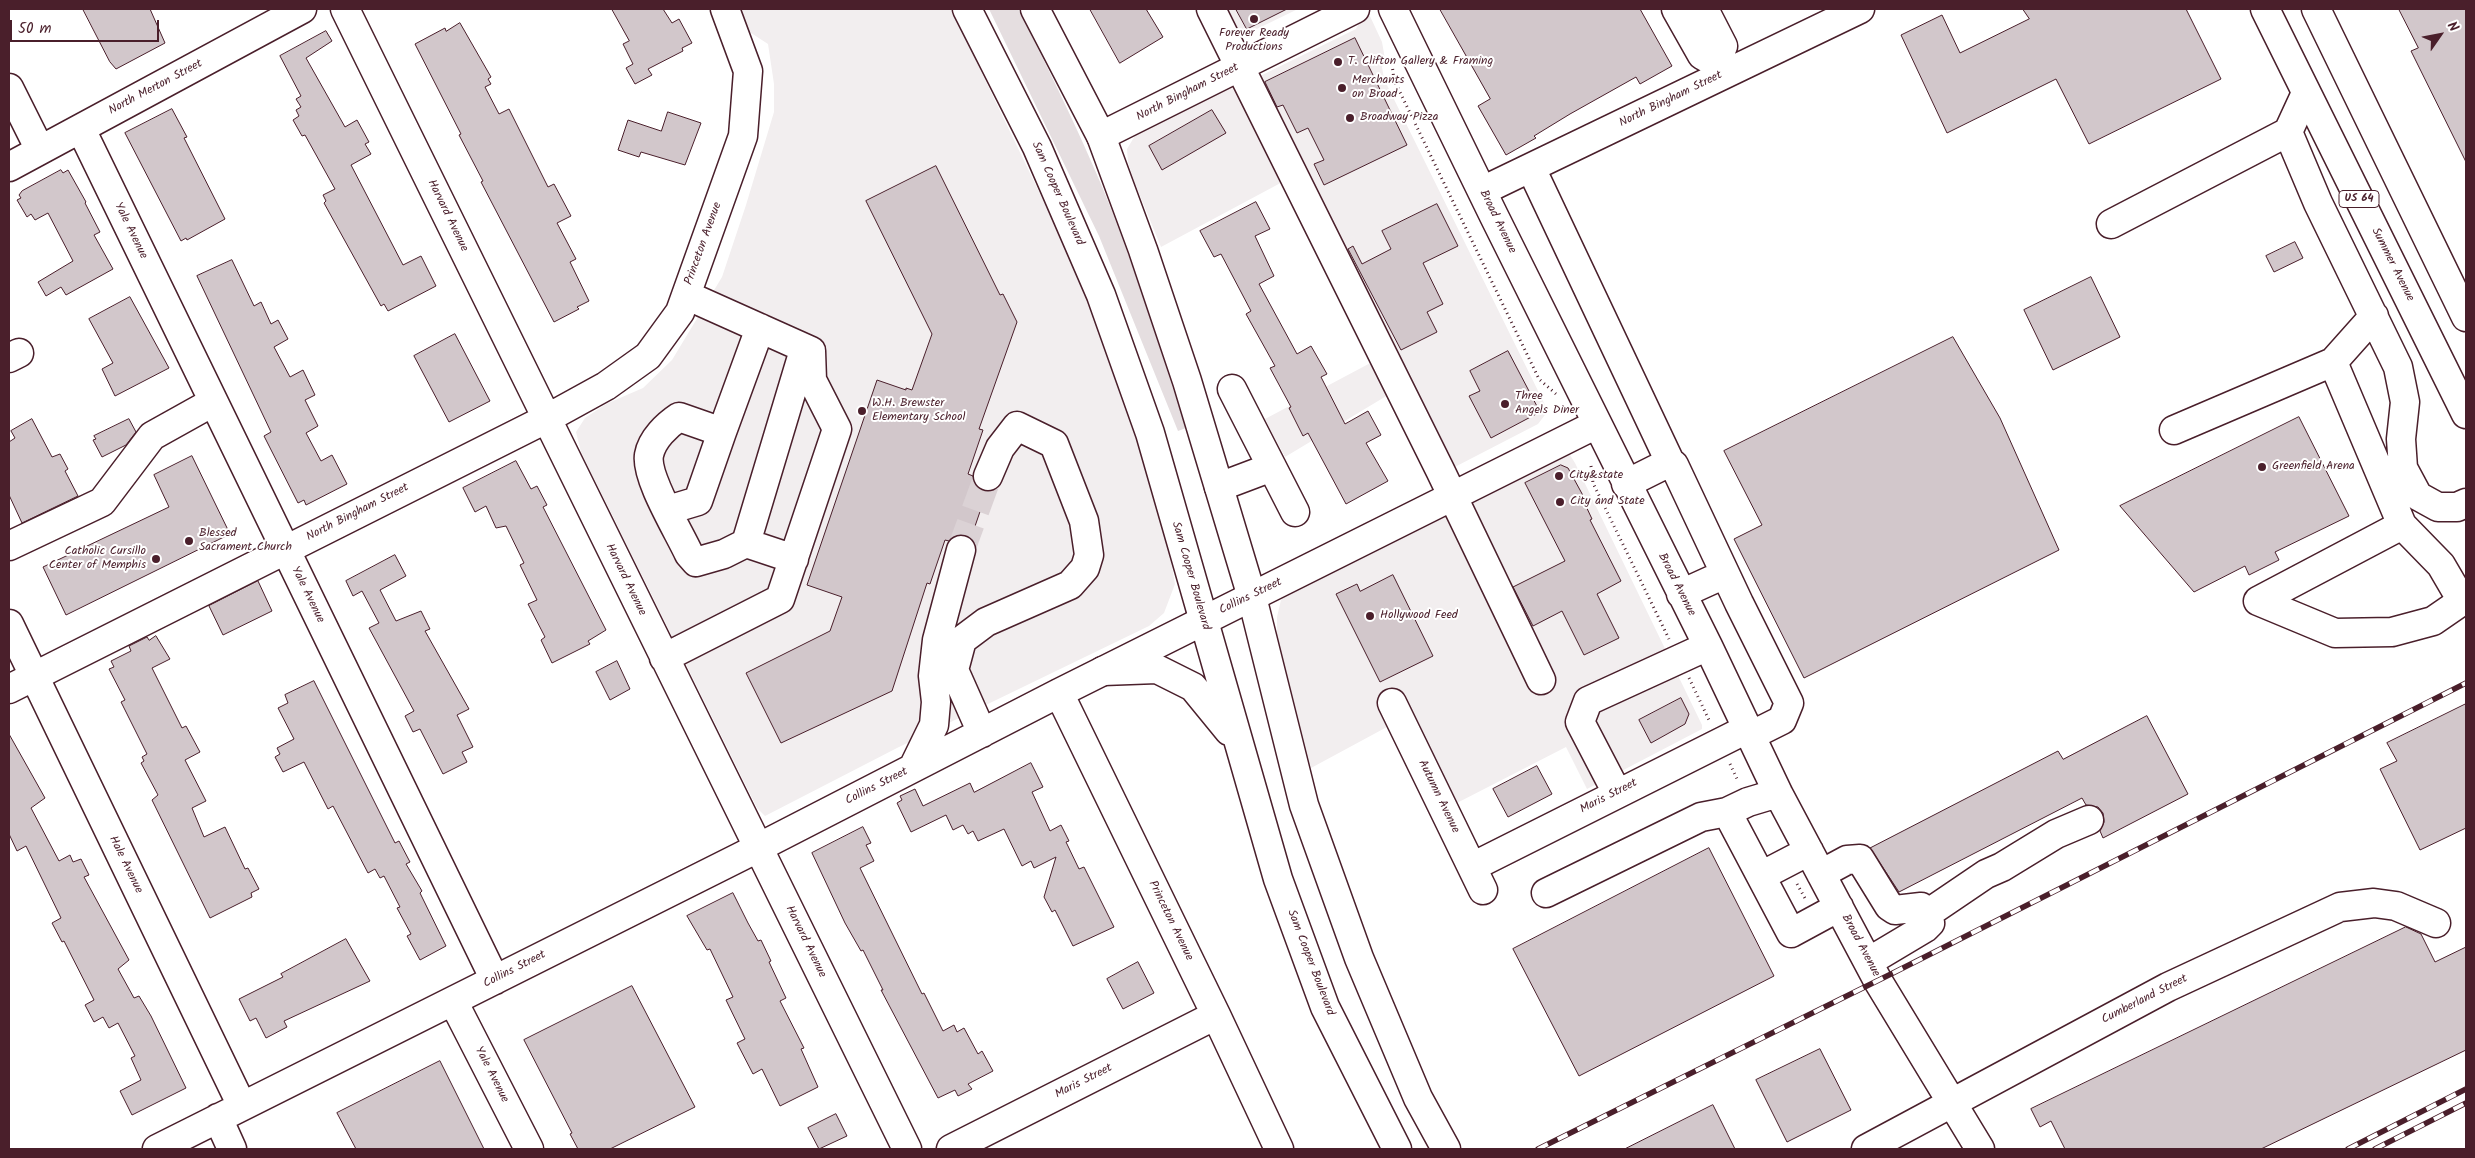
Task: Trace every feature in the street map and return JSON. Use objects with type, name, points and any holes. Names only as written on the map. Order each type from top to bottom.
[{"type":"street","name":"North Merton Street","points":[[9,167],[302,9]]},
{"type":"street","name":"Harvard Avenue","points":[[345,9],[907,1149]]},
{"type":"street","name":"Princeton Avenue","points":[[546,419],[606,386],[648,356],[680,312],[743,136],[748,71],[725,9]]},
{"type":"street","name":"Sam Cooper Boulevard","points":[[967,9],[1037,147],[1101,295],[1150,433],[1278,879],[1325,1007],[1397,1149]]},
{"type":"street","points":[[1035,9],[1101,136],[1143,250],[1252,596],[1304,805],[1358,958],[1418,1098],[1446,1149]]},
{"type":"street","points":[[1211,9],[1453,496],[1541,680]]},
{"type":"street","name":"North Bingham Street","points":[[1101,136],[1354,9]]},
{"type":"street","name":"Broad Avenue","points":[[1393,9],[1482,191],[1588,429],[1626,484],[1708,646],[1778,792],[1868,962],[1980,1149]]},
{"type":"street","points":[[1676,9],[1702,22],[1723,46],[1719,69]]},
{"type":"street","name":"North Bingham Street","points":[[1482,191],[1531,168],[1719,69],[1860,9]]},
{"type":"street","name":"Summer Avenue","points":[[2264,9],[2466,414]]},
{"type":"street","points":[[2316,9],[2466,317]]},
{"type":"street","points":[[9,88],[40,150]]},
{"type":"street","points":[[2111,224],[2288,132],[2306,93]]},
{"type":"street","name":"Yale Avenue","points":[[81,129],[495,980]]},
{"type":"street","points":[[2288,132],[2318,203],[2398,367],[2405,402],[2402,439],[2403,468],[2418,496],[2438,507],[2457,507],[2466,503]]},
{"type":"street","points":[[1531,168],[1725,574],[1681,594]]},
{"type":"street","points":[[664,658],[780,599],[838,429],[812,380],[811,351],[686,295]]},
{"type":"street","points":[[2174,430],[2333,362],[2374,316]]},
{"type":"street","points":[[668,510],[698,501],[760,328]]},
{"type":"street","points":[[722,432],[679,416],[665,426],[649,454],[650,473],[689,554],[696,562],[724,554],[746,542],[805,348]]},
{"type":"street","points":[[2333,362],[2408,532],[2441,565],[2462,601],[2433,621],[2392,632],[2335,633],[2258,601],[2408,532],[2438,507]]},
{"type":"street","points":[[1232,388],[1294,512]]},
{"type":"street","points":[[9,546],[102,502],[152,436],[213,402]]},
{"type":"street","name":"North Bingham Street","points":[[9,689],[546,419]]},
{"type":"street","points":[[982,733],[954,670],[962,640],[986,622],[1070,585],[1085,568],[1089,555],[1084,520],[1054,444],[1017,426],[1000,448],[988,476]]},
{"type":"street","name":"Collins Street","points":[[156,1149],[758,848],[1059,693],[1588,429]]},
{"type":"street","points":[[1626,484],[1670,462]]},
{"type":"street","points":[[1219,487],[1272,467]]},
{"type":"street","points":[[746,542],[794,559]]},
{"type":"street","points":[[913,768],[934,725],[936,702],[933,676],[938,640],[961,550]]},
{"type":"street","name":"Maris Street","points":[[1477,879],[1617,793],[1720,744],[1782,720],[1789,703],[1725,574]]},
{"type":"street","name":"Hale Avenue","points":[[9,624],[242,1106]]},
{"type":"street","points":[[1617,793],[1580,722],[1588,701],[1708,646]]},
{"type":"street","points":[[1103,671],[1157,669],[1193,687],[1238,744]]},
{"type":"street","name":"Princeton Avenue","points":[[1059,693],[1279,1149]]},
{"type":"street","name":"Autumn Avenue","points":[[1392,703],[1477,879]]},
{"type":"street","points":[[1546,892],[1701,817],[1727,812],[1748,802],[1778,792]]},
{"type":"street","points":[[1727,812],[1791,933],[1839,907]]},
{"type":"street","points":[[1927,914],[1986,874],[2002,868],[2056,834],[2089,820]]},
{"type":"street","points":[[1761,876],[1815,863],[1860,859],[1889,906],[1895,910],[1916,906],[1921,907],[1927,914],[1930,923],[1925,928],[1868,962]]},
{"type":"street","name":"Cumberland Street","points":[[1866,1149],[2168,987],[2340,907],[2374,903],[2396,906],[2436,923]]},
{"type":"street","name":"Yale Avenue","points":[[453,1001],[529,1149]]},
{"type":"street","name":"Maris Street","points":[[951,1149],[1216,1015]]},
{"type":"street","points":[[218,1118],[232,1149]]},
{"type":"path","points":[[1392,62],[1394,80],[1539,380],[1557,396]]},
{"type":"path","points":[[1588,429],[1593,483],[1720,744]]},
{"type":"shaded area","name":"W.H. Brewster Elementary School","points":[[738,9],[951,9],[1067,250],[1121,384],[1168,545],[1175,584],[1164,613],[1149,626],[897,748],[765,816],[757,808],[581,452],[576,432],[585,418],[606,404],[643,388],[672,360],[722,277],[774,112],[774,84],[768,44],[748,31]]},
{"type":"shaded area","points":[[989,9],[1018,9],[1071,118],[1101,184],[1124,244],[1186,428],[1178,431],[1099,236]]},
{"type":"shaded area","points":[[1216,9],[1298,9],[1232,41]]},
{"type":"shaded area","points":[[1364,14],[1369,14],[1382,42],[1385,59],[1382,67],[1384,79],[1548,411],[1538,424],[1447,471],[1250,81],[1356,29]]},
{"type":"shaded area","points":[[1237,83],[1288,179],[1161,247],[1134,181],[1128,162],[1127,149],[1136,134],[1145,127]]},
{"type":"shaded area","points":[[1376,360],[1393,392],[1285,457],[1265,419]]},
{"type":"shaded area","points":[[1559,455],[1570,455],[1575,463],[1702,725],[1702,729],[1587,789],[1566,747],[1453,805],[1411,714],[1311,768],[1277,635],[1277,617],[1281,600],[1299,584],[1461,501]]},
{"type":"building","points":[[83,9],[150,9],[165,43],[116,69],[110,62]]},
{"type":"building","points":[[612,9],[663,9],[672,23],[679,19],[692,43],[682,48],[683,51],[648,69],[652,75],[635,84],[626,68],[633,64],[623,44],[629,41]]},
{"type":"building","points":[[1090,9],[1146,9],[1163,37],[1120,63]]},
{"type":"building","name":"Forever Ready Productions","points":[[1236,9],[1287,9],[1247,29]]},
{"type":"building","points":[[1440,9],[1640,9],[1672,66],[1640,84],[1636,77],[1570,114],[1534,136],[1536,138],[1506,155],[1478,106],[1490,99]]},
{"type":"building","points":[[2023,9],[2186,9],[2221,79],[2089,144],[2056,79],[1947,133],[1901,35],[1942,15],[1960,53],[2029,19]]},
{"type":"building","points":[[2399,9],[2466,9],[2466,162],[2411,51],[2418,48]]},
{"type":"building","points":[[460,23],[491,77],[488,79],[491,84],[485,87],[499,114],[509,109],[548,187],[554,184],[571,216],[557,223],[576,259],[570,262],[589,301],[577,307],[579,309],[554,322],[481,182],[483,181],[459,135],[461,134],[415,44],[445,28],[446,31]]},
{"type":"building","points":[[326,31],[332,41],[306,58],[345,127],[357,120],[369,142],[365,144],[371,154],[351,165],[403,265],[421,256],[436,286],[388,311],[384,304],[381,306],[324,203],[326,201],[323,195],[335,189],[305,135],[302,136],[293,120],[299,116],[296,110],[301,107],[296,99],[301,96],[280,56]]},
{"type":"building","points":[[1355,38],[1407,145],[1324,185],[1314,164],[1324,160],[1308,128],[1297,133],[1283,105],[1277,107],[1265,82]]},
{"type":"building","points":[[172,109],[187,137],[184,138],[225,219],[187,240],[186,238],[181,241],[125,133]]},
{"type":"building","points":[[1212,110],[1226,133],[1162,170],[1149,146]]},
{"type":"building","points":[[668,112],[701,123],[685,165],[641,152],[639,157],[618,150],[628,120],[661,131]]},
{"type":"building","points":[[936,166],[1000,295],[1003,294],[1017,322],[979,429],[983,430],[968,474],[973,476],[976,486],[987,491],[971,538],[957,535],[949,541],[945,540],[930,584],[927,583],[892,691],[781,743],[746,673],[830,631],[842,597],[807,585],[877,380],[906,390],[906,388],[912,390],[932,334],[866,201]]},
{"type":"building","points":[[61,170],[63,173],[68,170],[86,202],[100,232],[94,235],[113,269],[66,295],[61,287],[46,296],[38,282],[73,261],[48,213],[35,220],[31,214],[27,217],[17,200],[21,198],[19,195],[22,191]]},
{"type":"building","points":[[1256,202],[1270,229],[1255,236],[1274,276],[1259,284],[1297,354],[1311,346],[1327,374],[1321,377],[1345,424],[1368,411],[1381,435],[1366,443],[1388,481],[1346,504],[1308,433],[1303,436],[1289,408],[1291,407],[1270,368],[1275,366],[1246,314],[1251,311],[1221,254],[1214,257],[1200,231]]},
{"type":"building","points":[[1437,204],[1458,246],[1423,263],[1443,304],[1427,312],[1437,332],[1401,350],[1348,249],[1353,246],[1362,264],[1391,249],[1382,231]]},
{"type":"building","points":[[2295,242],[2303,258],[2274,272],[2266,256]]},
{"type":"building","points":[[232,260],[254,306],[261,302],[271,324],[278,320],[288,339],[274,347],[290,377],[303,370],[315,395],[305,400],[318,426],[306,433],[321,461],[332,455],[347,484],[306,505],[304,500],[298,503],[264,436],[271,432],[197,276]]},
{"type":"building","points":[[2091,277],[2120,337],[2053,370],[2024,310]]},
{"type":"building","points":[[130,297],[169,368],[115,396],[102,369],[113,363],[89,319]]},
{"type":"building","points":[[455,334],[490,401],[449,422],[414,356]]},
{"type":"building","points":[[1953,337],[2000,418],[2059,550],[1804,678],[1734,539],[1762,525],[1724,451]]},
{"type":"building","name":"Three Angels Diner","points":[[1508,351],[1540,412],[1491,438],[1469,396],[1480,391],[1470,371]]},
{"type":"building","name":"Greenfield Arena","points":[[2299,417],[2349,516],[2275,552],[2279,560],[2249,575],[2245,566],[2194,592],[2120,506]]},
{"type":"building","points":[[32,419],[52,457],[60,454],[68,469],[65,471],[78,496],[22,523],[9,495],[9,442],[15,438],[11,431]]},
{"type":"building","points":[[129,419],[136,432],[126,445],[102,457],[93,440],[96,439],[94,436]]},
{"type":"building","points":[[192,456],[230,534],[66,615],[43,567],[169,507],[154,475]]},
{"type":"building","points":[[516,461],[531,489],[537,486],[547,505],[543,507],[606,630],[588,641],[590,644],[552,663],[541,640],[545,637],[528,604],[537,600],[520,565],[524,563],[506,526],[496,528],[486,506],[475,512],[463,488]]},
{"type":"building","points":[[1561,465],[1568,468],[1586,501],[1584,502],[1592,519],[1590,520],[1621,581],[1597,594],[1619,638],[1584,655],[1562,611],[1533,626],[1513,587],[1565,561],[1525,483]]},
{"type":"building","points":[[395,555],[406,576],[380,590],[396,621],[421,611],[430,629],[425,631],[469,709],[457,715],[473,747],[462,752],[467,762],[443,774],[420,729],[413,732],[405,716],[414,711],[369,628],[379,623],[362,591],[353,596],[346,581]]},
{"type":"building","points":[[1393,575],[1433,656],[1380,682],[1336,594],[1357,584],[1360,591]]},
{"type":"building","points":[[258,581],[272,611],[223,635],[209,606]]},
{"type":"building","points":[[156,636],[170,659],[152,668],[182,728],[186,726],[200,752],[185,760],[206,801],[192,808],[204,837],[225,827],[245,869],[248,868],[259,889],[251,893],[252,897],[210,918],[152,800],[158,795],[141,763],[144,761],[142,757],[147,754],[121,702],[125,700],[109,669],[114,667],[111,661],[131,651],[129,646],[147,637],[149,640]]},
{"type":"building","points":[[617,661],[630,689],[610,700],[596,672]]},
{"type":"building","points":[[314,681],[395,843],[399,841],[410,862],[406,864],[422,891],[420,893],[446,946],[420,960],[407,936],[411,934],[397,908],[400,907],[384,876],[380,878],[375,869],[368,873],[333,806],[328,809],[304,762],[283,772],[275,757],[280,754],[277,748],[294,739],[278,708],[288,703],[285,695]]},
{"type":"building","points":[[1681,698],[1689,714],[1685,724],[1651,743],[1639,720]]},
{"type":"building","points":[[2466,704],[2466,828],[2420,850],[2380,769],[2397,761],[2387,743]]},
{"type":"building","points":[[2147,716],[2188,794],[2103,838],[2100,831],[2104,822],[2103,813],[2098,807],[2086,805],[2082,798],[1899,892],[1870,848],[2058,751],[2063,759]]},
{"type":"building","points":[[9,734],[45,798],[31,808],[59,861],[70,855],[73,862],[81,859],[89,875],[84,877],[129,960],[118,969],[134,998],[139,996],[151,1016],[186,1088],[132,1115],[120,1091],[141,1080],[131,1058],[135,1056],[118,1023],[109,1028],[103,1017],[94,1022],[85,1005],[94,1000],[64,941],[62,942],[52,923],[61,918],[26,846],[17,851],[9,834]]},
{"type":"building","points":[[1031,763],[1043,787],[1032,792],[1050,831],[1061,825],[1069,841],[1066,842],[1079,869],[1084,867],[1114,927],[1073,946],[1055,910],[1052,912],[1044,897],[1056,857],[1034,868],[1031,861],[1022,866],[1004,829],[978,841],[973,831],[968,834],[963,825],[953,830],[946,815],[911,832],[897,803],[902,800],[900,796],[915,789],[923,806],[970,783],[974,792]]},
{"type":"building","points":[[1537,766],[1552,794],[1508,817],[1493,789]]},
{"type":"building","points":[[863,827],[871,843],[866,845],[874,861],[860,868],[922,994],[924,993],[943,1031],[954,1025],[957,1032],[964,1028],[978,1054],[982,1051],[993,1071],[968,1084],[972,1089],[958,1096],[955,1090],[938,1098],[881,990],[883,990],[863,950],[861,951],[845,923],[812,853]]},
{"type":"building","points":[[1709,848],[1774,976],[1579,1076],[1513,949]]},
{"type":"building","points":[[733,893],[758,941],[761,940],[771,961],[769,962],[786,998],[780,1001],[804,1048],[801,1049],[818,1087],[780,1106],[762,1069],[753,1074],[737,1043],[745,1039],[726,1000],[733,997],[710,949],[707,950],[687,916]]},
{"type":"building","points":[[2406,927],[2421,934],[2435,962],[2466,947],[2466,1050],[2261,1149],[2065,1149],[2051,1121],[2040,1127],[2031,1109]]},
{"type":"building","points":[[346,939],[370,981],[284,1021],[287,1027],[266,1038],[256,1018],[250,1021],[239,999],[283,977],[281,974]]},
{"type":"building","points":[[1138,962],[1154,993],[1123,1009],[1107,979]]},
{"type":"building","points":[[632,986],[695,1107],[610,1149],[578,1149],[570,1134],[572,1133],[524,1040]]},
{"type":"building","points":[[1820,1049],[1851,1110],[1787,1142],[1756,1080]]},
{"type":"building","points":[[440,1061],[484,1149],[356,1149],[337,1113]]},
{"type":"building","points":[[1713,1105],[1735,1149],[1625,1149]]},
{"type":"building","points":[[836,1114],[847,1136],[819,1149],[808,1128]]},
{"type":"tunnel","points":[[961,550],[988,476]]},
{"type":"railway","points":[[1538,1149],[1893,973],[2466,683]]},
{"type":"railway","points":[[2348,1149],[2466,1089]]},
{"type":"railway","points":[[2375,1149],[2466,1103]]},
{"type":"place","name":"Forever Ready Productions","points":[[1254,19]]},
{"type":"place","name":"T. Clifton Gallery & Framing","points":[[1338,62]]},
{"type":"place","name":"Merchants on Broad","points":[[1342,88]]},
{"type":"place","name":"Broadway Pizza","points":[[1350,118]]},
{"type":"place","name":"Three Angels Diner","points":[[1505,404]]},
{"type":"place","name":"W.H. Brewster Elementary School","points":[[862,411]]},
{"type":"place","name":"Greenfield Arena","points":[[2262,467]]},
{"type":"place","name":"City&state","points":[[1559,476]]},
{"type":"place","name":"City and State","points":[[1560,502]]},
{"type":"place","name":"Blessed Sacrament Church","points":[[189,541]]},
{"type":"place","name":"Catholic Cursillo Center of Memphis","points":[[156,559]]},
{"type":"place","name":"Hollywood Feed","points":[[1370,616]]}]
